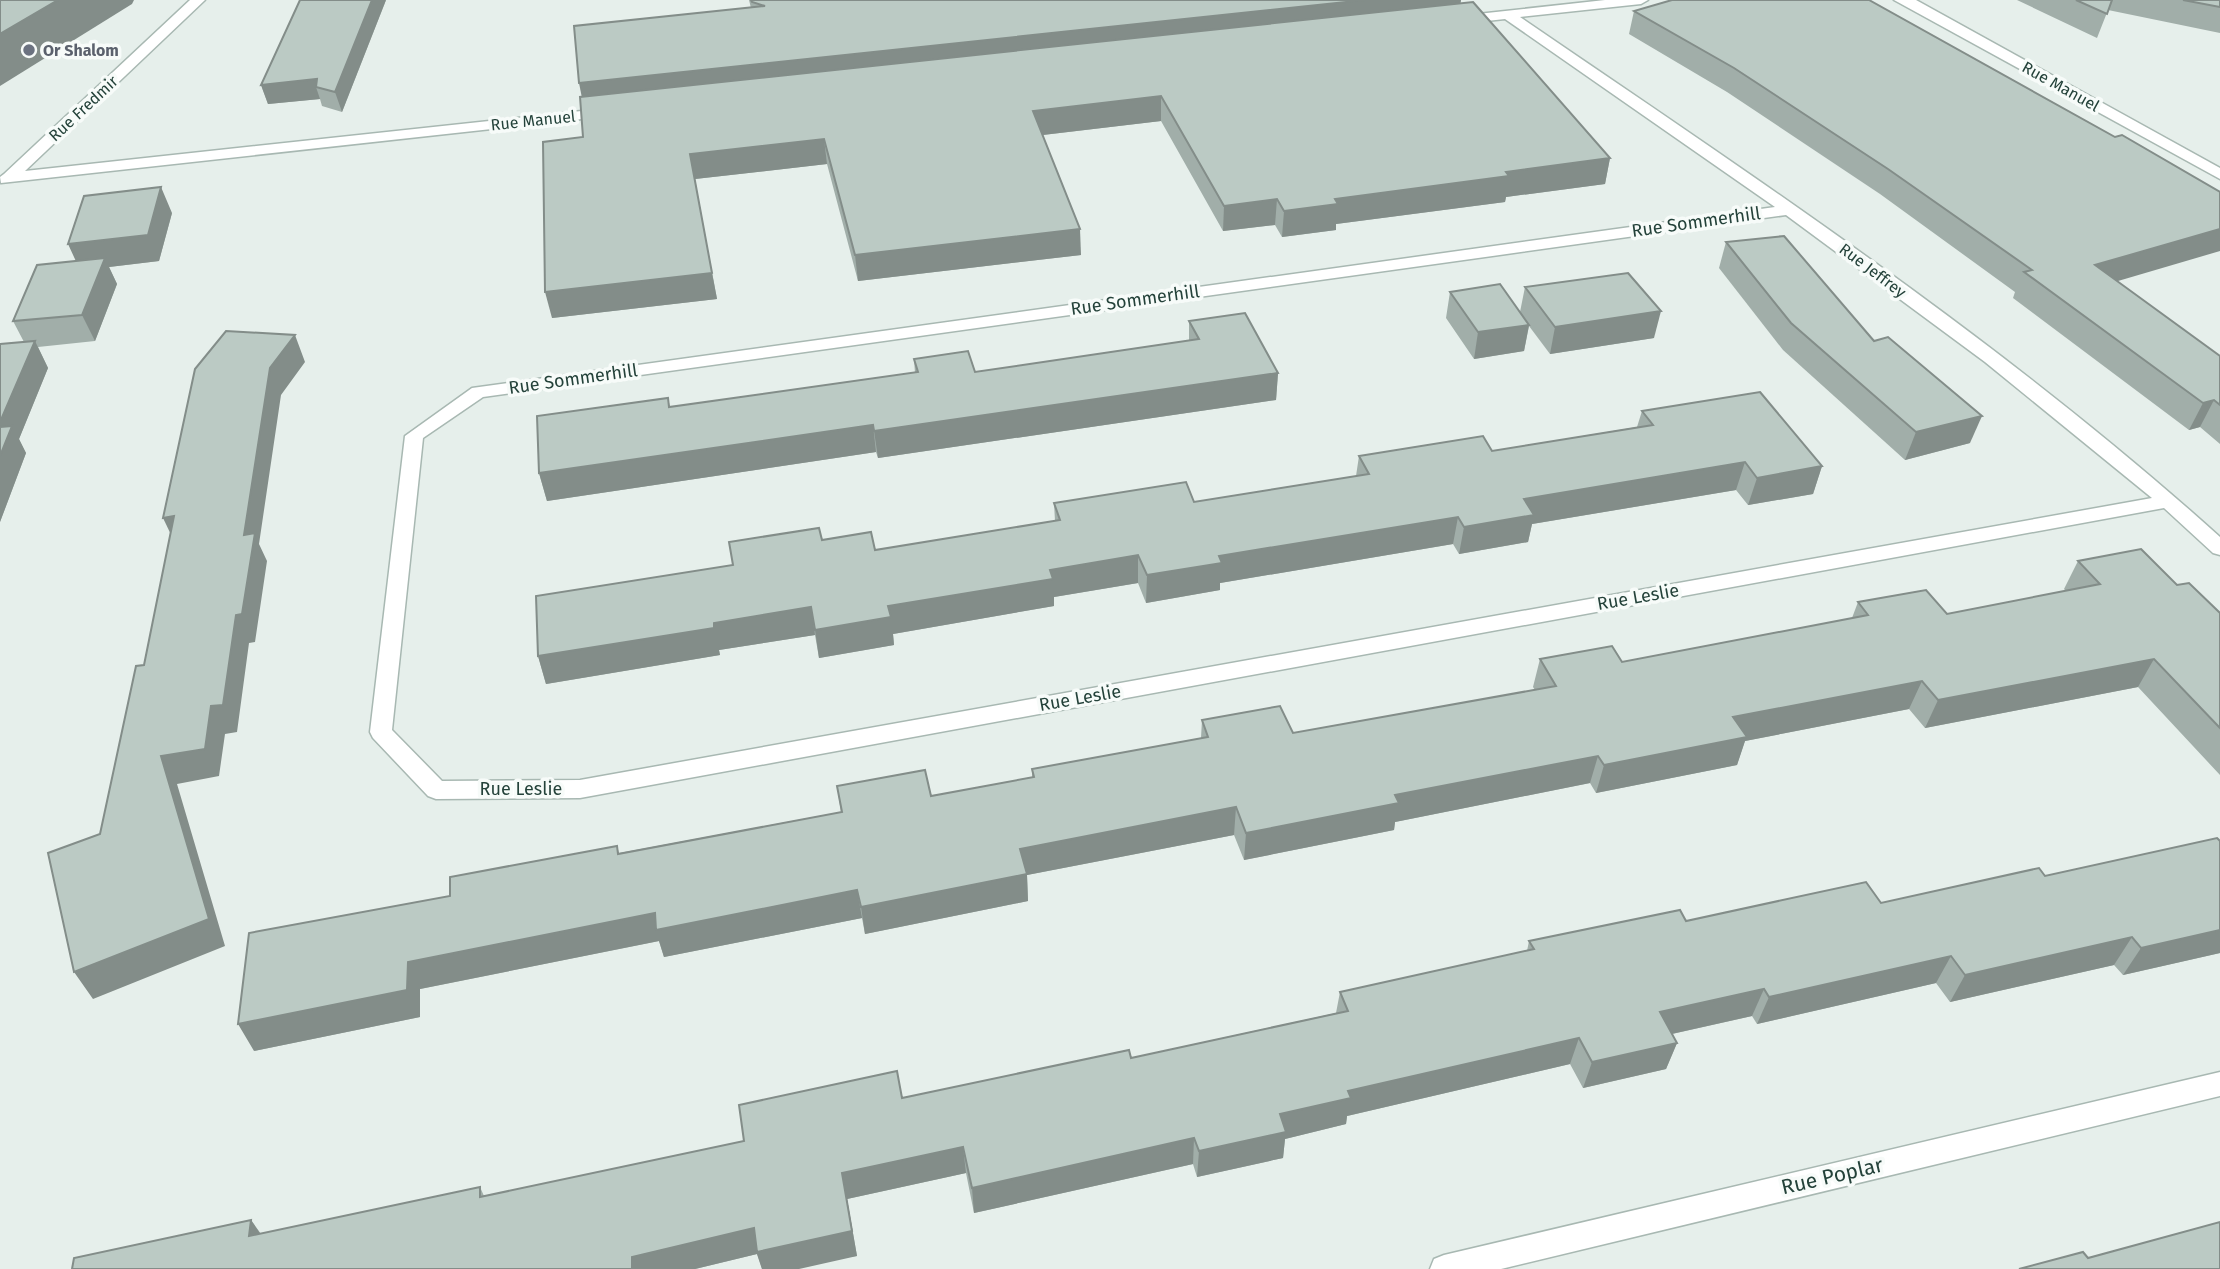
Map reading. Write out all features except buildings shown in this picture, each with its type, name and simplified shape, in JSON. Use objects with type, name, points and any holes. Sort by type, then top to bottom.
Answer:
[{"type":"street","name":"Rue Fredmir","points":[[4,182],[198,0]]},
{"type":"street","points":[[1438,22],[1642,0]]},
{"type":"street","name":"Rue Manuel","points":[[1901,0],[1911,3],[2220,174]]},
{"type":"street","name":"Rue Jeffrey","points":[[1508,15],[1792,209],[1995,360],[2170,501],[2220,548]]},
{"type":"street","name":"Rue Manuel","points":[[4,182],[620,111]]},
{"type":"street","name":"Rue Sommerhill","points":[[478,392],[1792,209]]},
{"type":"street","name":"Rue Leslie","points":[[478,392],[414,436],[381,732],[436,790],[580,789],[2170,501]]},
{"type":"street","name":"Rue Poplar","points":[[1444,1269],[2220,1084]]},
{"type":"place","name":"Or Shalom","points":[[29,50]]}]
